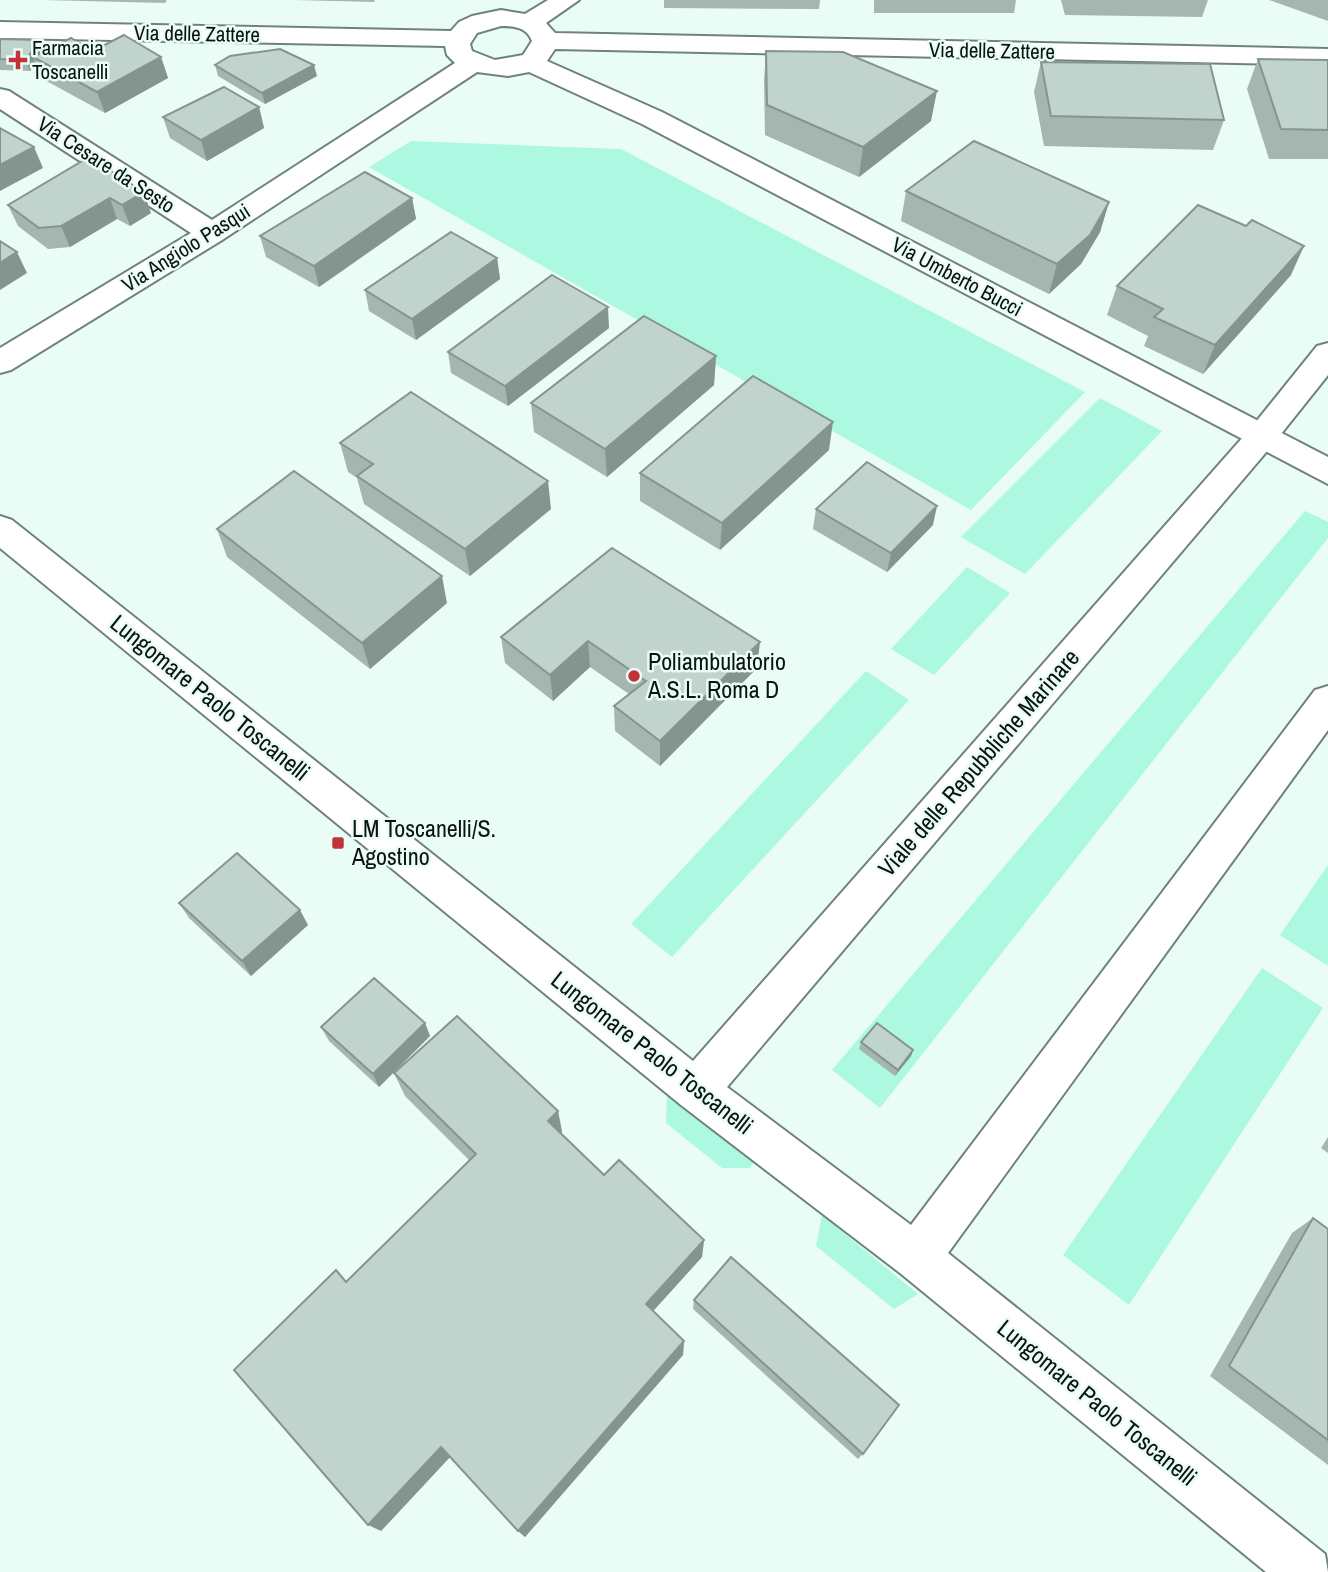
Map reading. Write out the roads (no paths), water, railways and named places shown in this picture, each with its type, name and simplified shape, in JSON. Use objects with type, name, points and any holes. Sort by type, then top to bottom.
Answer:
[{"type":"street","points":[[473,0],[491,19]]},
{"type":"street","points":[[534,42],[510,18],[491,19],[466,28],[458,39],[460,55],[473,63],[501,68],[534,42],[566,0]]},
{"type":"street","name":"Via delle Zattere","points":[[0,30],[458,39]]},
{"type":"street","name":"Via delle Zattere","points":[[534,42],[1328,57]]},
{"type":"street","name":"Via Umberto Bucci","points":[[534,42],[652,118],[1262,436]]},
{"type":"street","name":"Via Angiolo Pasqui","points":[[0,362],[212,233],[473,63]]},
{"type":"street","name":"Via Cesare da Sesto","points":[[0,97],[212,233]]},
{"type":"street","name":"Viale delle Repubbliche Marinare","points":[[696,1090],[1262,436],[1328,354]]},
{"type":"street","points":[[1262,436],[1328,472]]},
{"type":"street","name":"Lungomare Paolo Toscanelli","points":[[0,529],[696,1090],[916,1257],[1307,1572]]},
{"type":"street","points":[[916,1257],[1328,701]]},
{"type":"place","name":"Farmacia Toscanelli","points":[[18,60]]},
{"type":"place","name":"Poliambulatorio A.S.L. Roma D","points":[[634,676]]},
{"type":"place","name":"LM Toscanelli/S. Agostino","points":[[338,843]]}]
